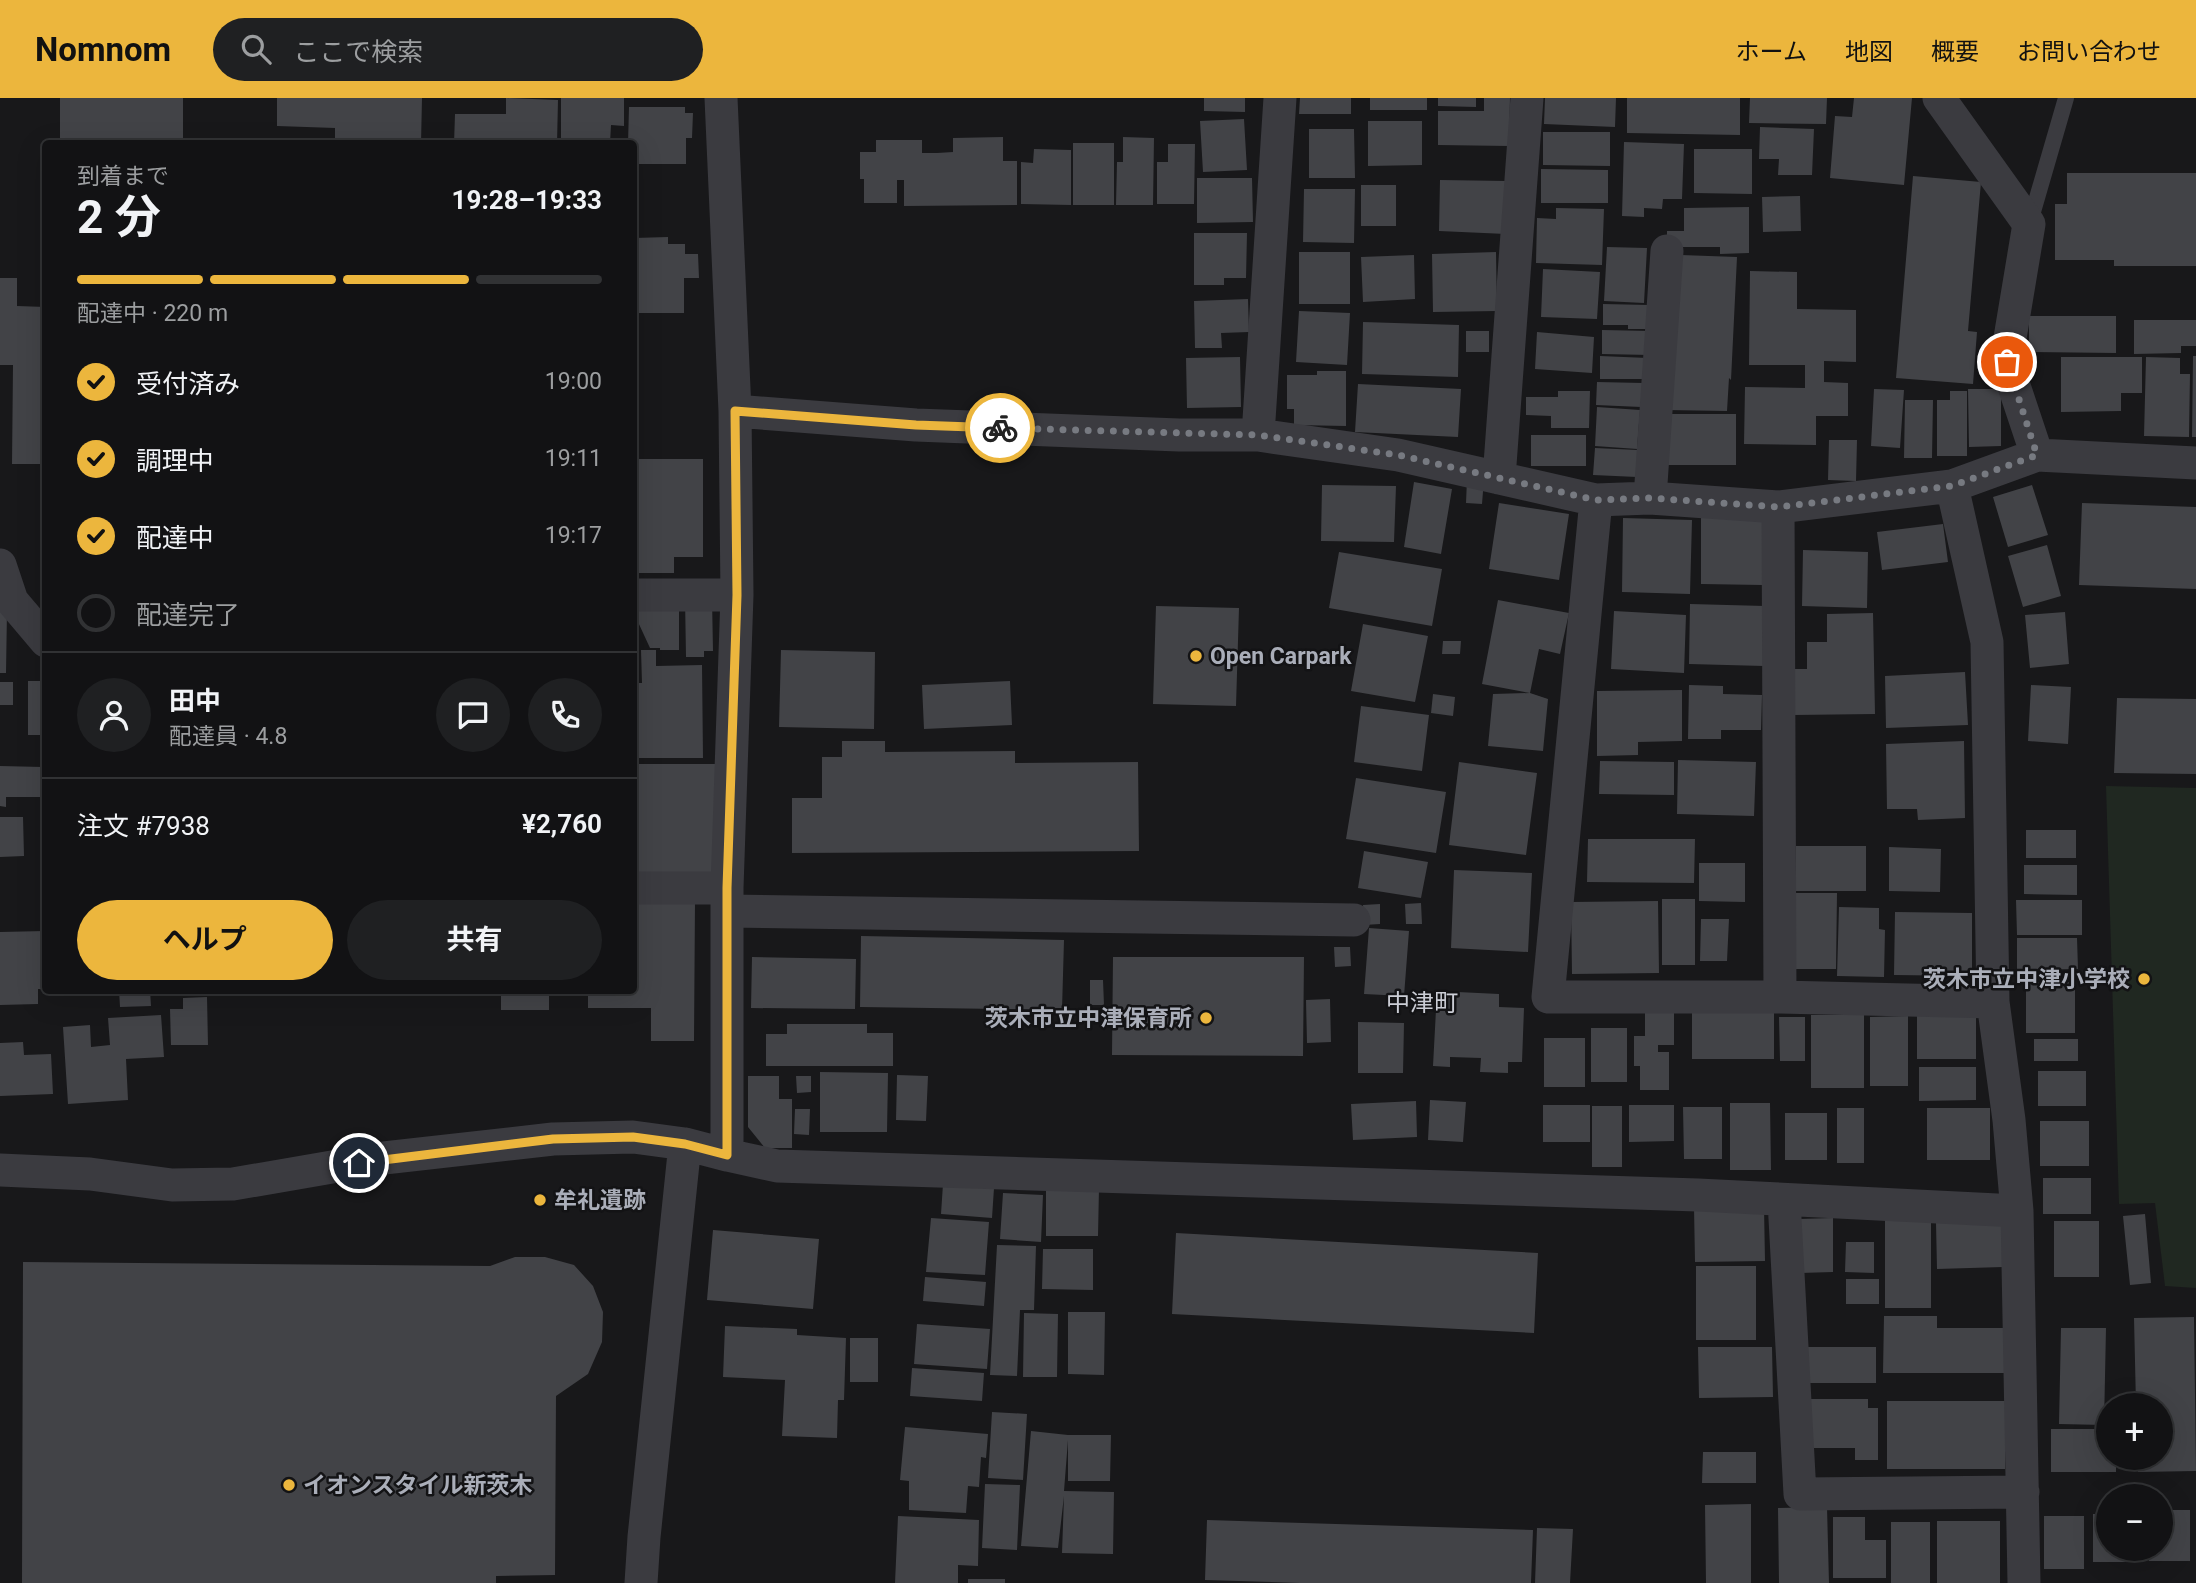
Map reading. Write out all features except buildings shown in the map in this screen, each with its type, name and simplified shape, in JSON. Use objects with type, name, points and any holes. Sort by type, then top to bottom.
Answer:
[{"type":"street","points":[[721,98],[735,411],[737,595],[727,899],[727,1155]]},
{"type":"street","points":[[1258,435],[1280,98]]},
{"type":"street","points":[[1499,478],[1527,98]]},
{"type":"street","points":[[1939,98],[2029,225],[2007,362],[2037,455]]},
{"type":"street","points":[[1650,498],[1667,251]]},
{"type":"street","points":[[735,411],[916,425],[1258,435],[1398,455],[1596,500],[1650,498],[1778,507],[1952,486],[2037,455],[2196,463]]},
{"type":"street","points":[[1952,486],[1987,642],[1993,1002],[2009,1120],[2017,1212],[2025,1583]]},
{"type":"street","points":[[1596,500],[1548,997],[1780,997],[1993,1002]]},
{"type":"street","points":[[1778,507],[1780,997]]},
{"type":"street","points":[[0,565],[12,601],[42,636]]},
{"type":"street","points":[[637,595],[737,595]]},
{"type":"street","points":[[637,888],[727,899],[1354,920]]},
{"type":"street","points":[[0,1170],[90,1174],[172,1185],[233,1184],[384,1158],[553,1139],[633,1137],[685,1144],[777,1166],[1784,1200],[2017,1212]]},
{"type":"street","points":[[641,1583],[685,1144]]},
{"type":"street","points":[[1784,1200],[1800,1494],[2023,1492]]},
{"type":"lane","points":[[2029,225],[2066,98]]},
{"type":"shaded area","points":[[2106,786],[2196,788],[2196,1288],[2165,1286],[2155,1203],[2119,1204]]},
{"type":"way so far","points":[[1000,428],[1179,435],[1258,435],[1398,455],[1596,500],[1650,498],[1778,507],[1952,486],[2037,455],[2007,362]]},
{"type":"place","name":"Open Carpark","points":[[1196,656]]},
{"type":"place","name":"茨木市立中津小学校","points":[[2144,979]]},
{"type":"place","name":"茨木市立中津保育所","points":[[1206,1018]]},
{"type":"place","name":"牟礼遺跡","points":[[540,1200]]},
{"type":"place","name":"イオンスタイル新茨木","points":[[289,1485]]},
{"type":"district","name":"中津町","points":[[1422,1003]]},
{"type":"route","points":[[359,1163],[553,1139],[633,1137],[685,1144],[727,1155],[727,888],[737,595],[735,411],[916,425],[1000,428]]}]
